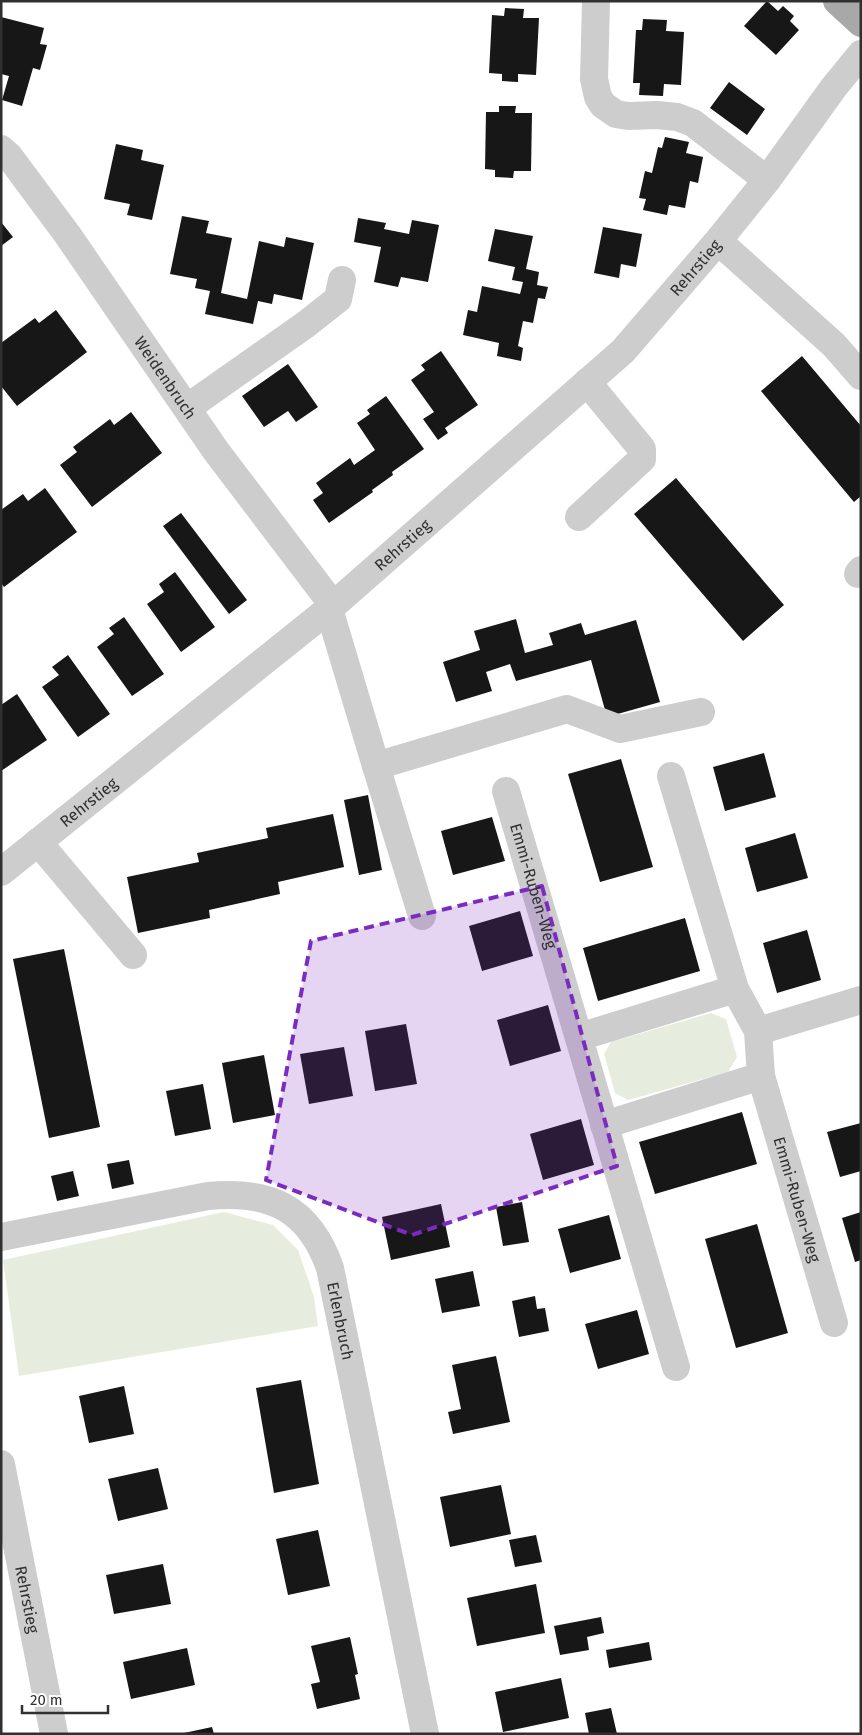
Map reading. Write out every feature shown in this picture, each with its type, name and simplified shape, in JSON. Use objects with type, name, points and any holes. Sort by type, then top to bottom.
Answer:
[{"type":"main road","points":[[837,1],[861,23]]},
{"type":"street","points":[[596,1],[594,79],[598,97],[603,105],[616,114],[677,117],[693,123],[767,180]]},
{"type":"street","name":"Rehrstieg","points":[[1,872],[331,607],[623,351],[718,241],[767,180],[834,87],[861,54]]},
{"type":"street","name":"Weidenbruch","points":[[1,149],[9,156],[67,234],[216,451],[331,607]]},
{"type":"street","points":[[718,241],[834,345],[861,376]]},
{"type":"street","points":[[187,408],[305,325],[338,299],[342,280]]},
{"type":"street","points":[[579,517],[642,459],[642,449],[587,382]]},
{"type":"street","points":[[331,607],[376,766],[422,916]]},
{"type":"street","points":[[376,766],[567,709],[620,729],[701,712]]},
{"type":"street","name":"Emmi-Ruben-Weg","points":[[671,776],[735,989],[758,1031],[761,1076],[834,1323]]},
{"type":"street","name":"Emmi-Ruben-Weg","points":[[506,791],[676,1367]]},
{"type":"street","points":[[38,842],[133,955]]},
{"type":"street","points":[[579,1037],[735,989]]},
{"type":"street","points":[[758,1031],[861,1000]]},
{"type":"street","points":[[604,1125],[761,1076]]},
{"type":"street","name":"Erlenbruch","points":[[1,1237],[208,1196],[231,1194],[260,1198],[289,1210],[301,1218],[323,1249],[330,1268],[425,1734]]},
{"type":"street","name":"Rehrstieg","points":[[1,1464],[54,1734]]},
{"type":"highlighted area","points":[[542,886],[617,1166],[412,1235],[266,1180],[311,941]]},
{"type":"green space","points":[[711,1013],[726,1019],[737,1057],[728,1072],[628,1100],[615,1093],[604,1054],[611,1042]]},
{"type":"green space","points":[[224,1212],[273,1225],[298,1250],[314,1297],[318,1326],[19,1376],[3,1260]]},
{"type":"building","points":[[767,1],[778,11],[783,6],[794,16],[790,21],[799,30],[776,55],[744,26]]},
{"type":"building","points":[[505,8],[524,9],[523,18],[539,18],[536,75],[518,74],[518,82],[502,81],[502,74],[489,73],[492,15],[504,16]]},
{"type":"building","points":[[1,17],[44,28],[40,44],[47,45],[40,70],[33,68],[22,106],[2,100],[9,76],[1,74]]},
{"type":"building","points":[[643,19],[667,20],[666,31],[684,32],[681,85],[664,84],[663,96],[639,95],[640,83],[633,83],[636,30],[642,30]]},
{"type":"building","points":[[729,82],[765,109],[747,135],[710,108]]},
{"type":"building","points":[[499,106],[516,106],[515,113],[532,113],[531,171],[514,171],[513,178],[495,177],[495,170],[485,169],[486,112],[499,112]]},
{"type":"building","points":[[665,137],[689,142],[686,153],[703,157],[698,183],[690,181],[685,208],[669,205],[667,215],[643,210],[646,199],[639,198],[645,171],[652,173],[658,147],[662,148]]},
{"type":"building","points":[[116,144],[143,150],[141,160],[164,165],[152,220],[127,215],[130,204],[104,199]]},
{"type":"building","points":[[182,216],[209,221],[206,233],[232,238],[221,293],[247,299],[259,241],[284,247],[286,237],[314,243],[302,300],[274,294],[272,304],[258,301],[253,324],[205,314],[210,291],[195,288],[197,279],[170,274]]},
{"type":"building","points":[[358,218],[386,223],[384,229],[409,234],[412,220],[439,225],[428,282],[401,277],[398,287],[374,282],[381,247],[354,242]]},
{"type":"building","points":[[1,222],[13,237],[1,246]]},
{"type":"building","points":[[603,227],[642,234],[636,267],[621,264],[619,278],[594,273]]},
{"type":"building","points":[[495,229],[533,236],[526,269],[539,272],[537,285],[548,287],[545,299],[538,298],[533,323],[523,321],[518,346],[523,348],[521,361],[497,356],[499,343],[463,335],[468,310],[477,312],[482,286],[520,294],[523,282],[512,280],[515,267],[488,261]]},
{"type":"building","points":[[56,310],[87,352],[17,406],[1,386],[1,343],[35,318],[39,323]]},
{"type":"building","points":[[441,351],[478,405],[445,428],[448,433],[438,440],[423,419],[434,412],[411,380],[425,370],[421,365]]},
{"type":"building","points":[[802,356],[861,426],[861,496],[854,502],[761,391]]},
{"type":"building","points":[[288,364],[318,407],[296,422],[288,411],[264,427],[242,396]]},
{"type":"building","points":[[386,396],[424,449],[392,472],[393,475],[372,490],[373,492],[329,523],[313,500],[323,493],[316,483],[350,458],[354,465],[375,450],[357,423],[370,414],[367,410]]},
{"type":"building","points":[[131,412],[162,453],[92,507],[60,465],[77,452],[73,447],[110,419],[114,425]]},
{"type":"building","points":[[676,478],[784,605],[743,641],[634,514]]},
{"type":"building","points":[[45,488],[77,532],[4,587],[1,583],[1,510],[23,494],[28,501]]},
{"type":"building","points":[[181,513],[247,600],[229,614],[163,526]]},
{"type":"building","points":[[175,572],[215,627],[181,652],[147,604],[164,592],[159,584]]},
{"type":"building","points":[[124,617],[164,674],[132,696],[97,647],[114,634],[109,628]]},
{"type":"building","points":[[516,619],[525,653],[553,645],[549,633],[581,623],[585,635],[636,620],[660,702],[607,717],[591,660],[516,681],[510,664],[486,672],[492,691],[456,702],[443,662],[480,650],[474,631]]},
{"type":"building","points":[[68,655],[110,714],[78,737],[42,687],[59,675],[52,667]]},
{"type":"building","points":[[17,694],[47,740],[1,771],[1,705]]},
{"type":"building","points":[[764,753],[776,797],[725,811],[713,767]]},
{"type":"building","points":[[621,759],[653,867],[600,882],[568,774]]},
{"type":"building","points":[[368,795],[382,870],[359,875],[344,800]]},
{"type":"building","points":[[333,814],[344,867],[278,882],[280,894],[209,910],[210,918],[138,933],[127,877],[199,862],[197,853],[268,838],[266,828]]},
{"type":"building","points":[[492,817],[505,861],[453,875],[441,831]]},
{"type":"building","points":[[795,833],[808,878],[757,892],[745,848]]},
{"type":"building","points":[[520,911],[533,956],[482,971],[469,926]]},
{"type":"building","points":[[685,918],[700,971],[598,1001],[583,948]]},
{"type":"building","points":[[807,930],[821,980],[777,993],[763,943]]},
{"type":"building","points":[[64,949],[100,1127],[49,1138],[13,959]]},
{"type":"building","points":[[548,1005],[561,1051],[510,1066],[497,1020]]},
{"type":"building","points":[[406,1024],[417,1084],[375,1091],[365,1031]]},
{"type":"building","points":[[344,1047],[353,1096],[309,1104],[300,1054]]},
{"type":"building","points":[[264,1055],[275,1115],[233,1123],[222,1063]]},
{"type":"building","points":[[203,1084],[211,1129],[175,1136],[166,1091]]},
{"type":"building","points":[[742,1112],[757,1164],[655,1194],[639,1142]]},
{"type":"building","points":[[581,1119],[594,1165],[543,1180],[530,1134]]},
{"type":"building","points":[[861,1123],[861,1171],[840,1177],[827,1132]]},
{"type":"building","points":[[129,1160],[134,1184],[112,1189],[107,1164]]},
{"type":"building","points":[[73,1171],[79,1196],[57,1201],[51,1176]]},
{"type":"building","points":[[522,1202],[529,1242],[503,1246],[496,1207]]},
{"type":"building","points":[[441,1204],[450,1247],[391,1260],[382,1217]]},
{"type":"building","points":[[861,1212],[861,1260],[855,1262],[842,1218]]},
{"type":"building","points":[[609,1215],[621,1259],[570,1273],[558,1229]]},
{"type":"building","points":[[757,1224],[788,1333],[736,1348],[705,1239]]},
{"type":"building","points":[[473,1271],[480,1306],[442,1313],[435,1279]]},
{"type":"building","points":[[535,1296],[537,1309],[545,1308],[549,1331],[519,1337],[512,1301]]},
{"type":"building","points":[[637,1310],[649,1354],[598,1369],[585,1324]]},
{"type":"building","points":[[496,1356],[510,1422],[453,1434],[448,1412],[461,1409],[452,1365]]},
{"type":"building","points":[[301,1380],[319,1484],[274,1493],[256,1388]]},
{"type":"building","points":[[124,1386],[134,1434],[89,1443],[79,1396]]},
{"type":"building","points":[[158,1468],[168,1509],[118,1521],[108,1479]]},
{"type":"building","points":[[501,1485],[511,1534],[450,1547],[440,1497]]},
{"type":"building","points":[[318,1530],[330,1586],[288,1595],[276,1539]]},
{"type":"building","points":[[536,1535],[542,1562],[515,1567],[509,1540]]},
{"type":"building","points":[[163,1564],[171,1604],[114,1614],[106,1575]]},
{"type":"building","points":[[536,1584],[545,1633],[477,1646],[467,1598]]},
{"type":"building","points":[[601,1617],[604,1633],[587,1637],[589,1650],[560,1655],[554,1626]]},
{"type":"building","points":[[350,1637],[358,1674],[355,1675],[360,1699],[317,1709],[311,1684],[320,1682],[311,1646]]},
{"type":"building","points":[[649,1642],[652,1660],[609,1668],[606,1650]]},
{"type":"building","points":[[187,1648],[195,1685],[131,1699],[123,1662]]},
{"type":"building","points":[[561,1678],[569,1718],[503,1732],[495,1692]]},
{"type":"building","points":[[611,1708],[617,1734],[589,1734],[585,1713]]},
{"type":"building","points":[[212,1727],[214,1734],[184,1734],[184,1733]]}]
